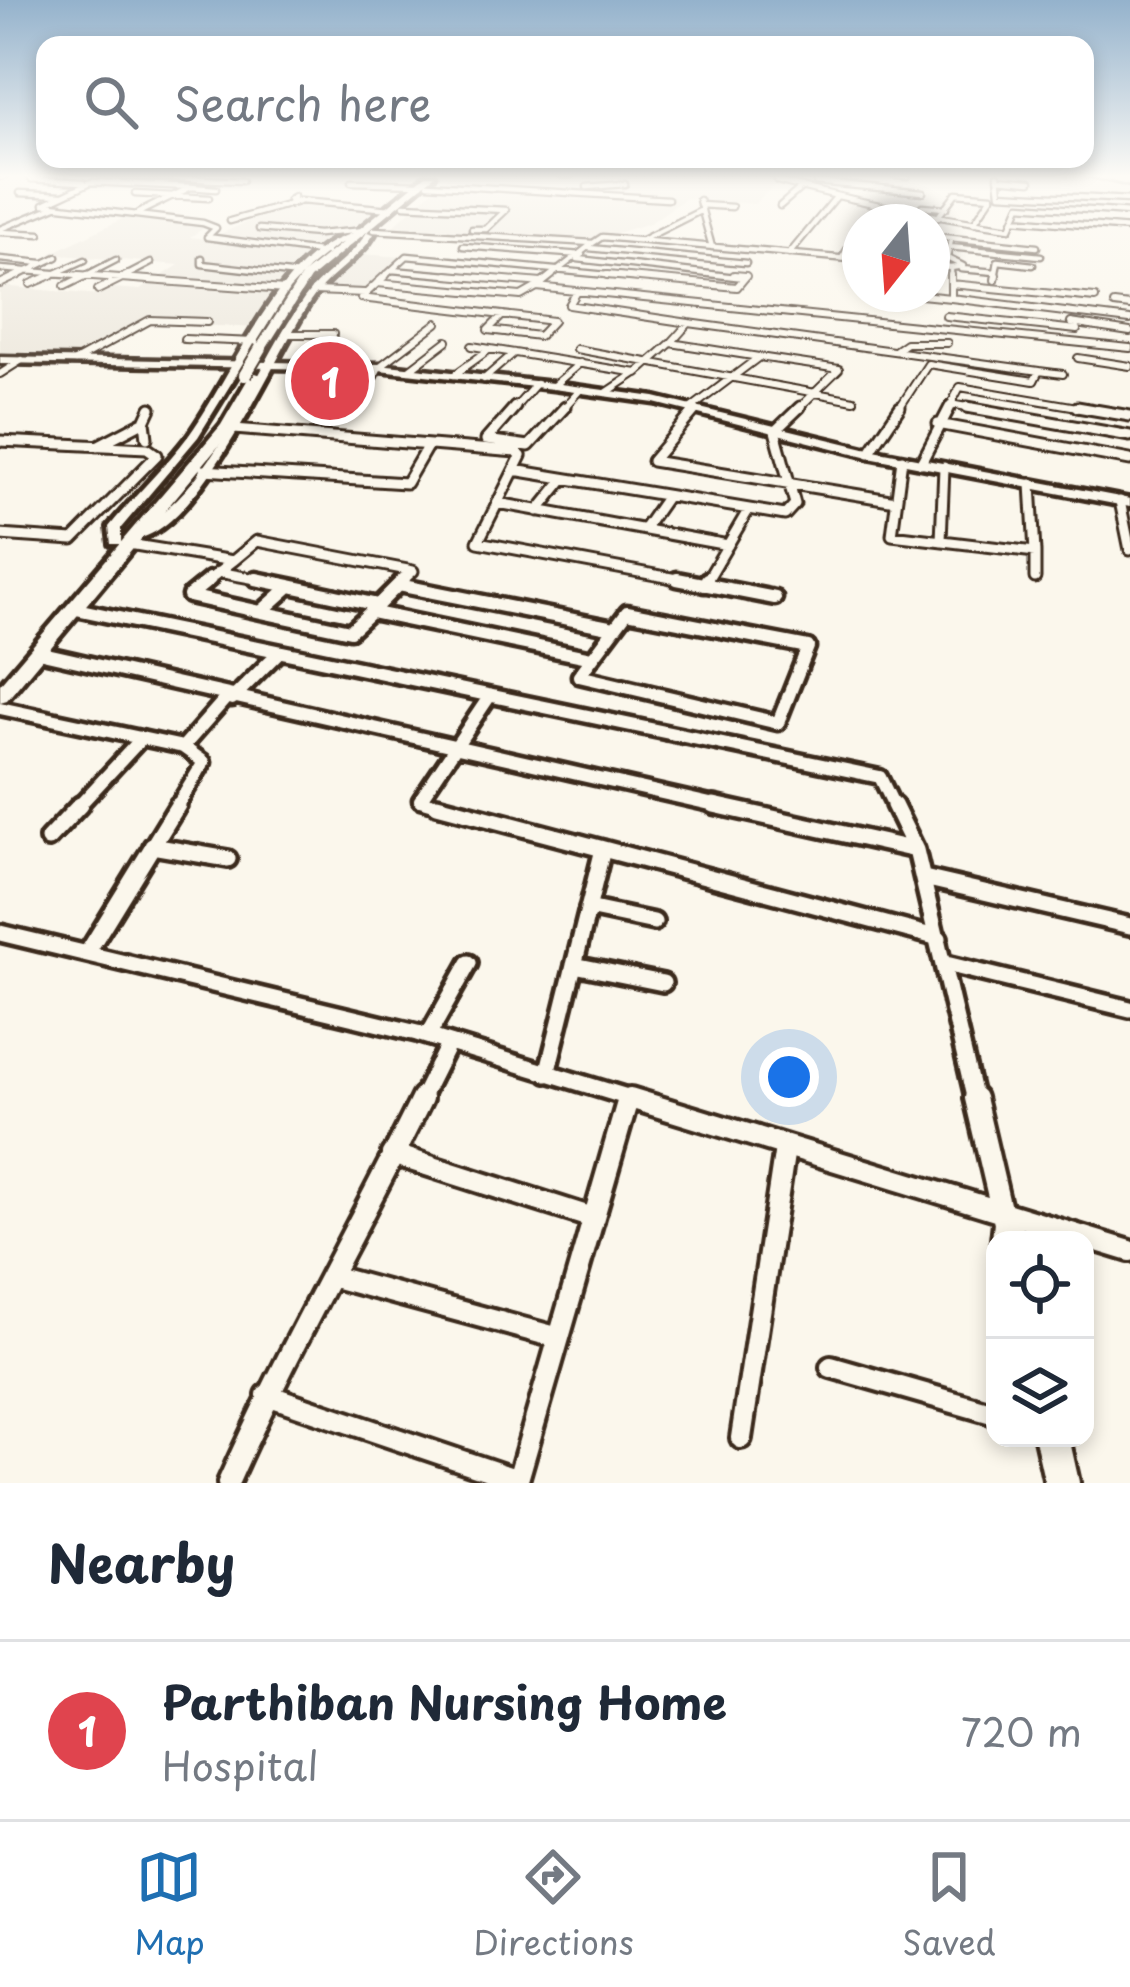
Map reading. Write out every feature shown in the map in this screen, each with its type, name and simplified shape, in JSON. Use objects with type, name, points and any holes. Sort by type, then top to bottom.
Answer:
[{"type":"highway","points":[[0,673],[226,428],[301,285]]},
{"type":"highway","points":[[0,696],[76,609],[127,540]]},
{"type":"main road","points":[[0,359],[380,367],[553,386],[693,410],[869,453],[1125,502]]},
{"type":"street","points":[[261,244],[326,253]]},
{"type":"street","points":[[232,561],[127,540],[116,526],[193,436],[255,343],[326,253],[343,244]]},
{"type":"street","points":[[196,464],[233,429],[286,334],[301,285],[352,244]]},
{"type":"street","points":[[495,249],[499,244]]},
{"type":"street","points":[[572,244],[746,262]]},
{"type":"street","points":[[684,244],[842,258]]},
{"type":"street","points":[[789,254],[798,244]]},
{"type":"street","points":[[464,246],[746,276],[738,291],[568,269],[407,256],[361,298],[520,317],[553,321],[539,336],[488,330],[503,315]]},
{"type":"street","points":[[377,283],[520,296],[551,273],[568,269],[591,246]]},
{"type":"street","points":[[950,247],[1041,256]]},
{"type":"street","points":[[26,250],[43,263]]},
{"type":"street","points":[[0,284],[57,257]]},
{"type":"street","points":[[202,258],[202,264],[367,293]]},
{"type":"street","points":[[0,259],[43,263]]},
{"type":"street","points":[[950,259],[962,262],[951,284],[951,298],[1130,320]]},
{"type":"street","points":[[31,284],[85,260]]},
{"type":"street","points":[[65,286],[116,260]]},
{"type":"street","points":[[950,268],[996,276],[998,261],[1033,265]]},
{"type":"street","points":[[98,290],[151,263]]},
{"type":"street","points":[[0,269],[119,280],[301,285]]},
{"type":"street","points":[[392,270],[706,307],[728,303],[1070,341],[1070,348],[1130,352]]},
{"type":"street","points":[[558,290],[572,279]]},
{"type":"street","points":[[595,294],[608,283]]},
{"type":"street","points":[[704,284],[697,290],[706,307]]},
{"type":"street","points":[[951,284],[1095,298]]},
{"type":"street","points":[[643,300],[656,287]]},
{"type":"street","points":[[577,292],[569,305],[895,351],[1034,381],[1039,371],[1064,374]]},
{"type":"street","points":[[614,312],[628,298]]},
{"type":"street","points":[[1114,304],[1130,306]]},
{"type":"street","points":[[606,393],[671,344],[706,307]]},
{"type":"street","points":[[997,314],[1076,330]]},
{"type":"street","points":[[946,316],[1130,332]]},
{"type":"street","points":[[75,361],[150,320],[207,322]]},
{"type":"street","points":[[1025,336],[1029,321]]},
{"type":"street","points":[[286,334],[333,334],[325,366],[305,396],[367,390],[380,367],[437,323]]},
{"type":"street","points":[[184,339],[255,343]]},
{"type":"street","points":[[410,370],[447,341]]},
{"type":"street","points":[[895,351],[906,343],[947,343]]},
{"type":"street","points":[[514,470],[784,515],[795,504],[793,484],[775,431],[838,369],[671,344]]},
{"type":"street","points":[[472,346],[637,373]]},
{"type":"street","points":[[454,375],[490,349]]},
{"type":"street","points":[[576,349],[854,400]]},
{"type":"street","points":[[484,379],[514,353]]},
{"type":"street","points":[[759,357],[693,410],[652,461],[896,501]]},
{"type":"street","points":[[1078,358],[1130,366]]},
{"type":"street","points":[[0,374],[22,360]]},
{"type":"street","points":[[869,453],[929,360]]},
{"type":"street","points":[[553,386],[580,364]]},
{"type":"street","points":[[536,384],[487,440],[529,446],[580,390]]},
{"type":"street","points":[[921,463],[960,387],[1130,416]]},
{"type":"street","points":[[950,404],[1130,436]]},
{"type":"street","points":[[147,438],[145,421],[151,408]]},
{"type":"street","points":[[96,447],[145,421]]},
{"type":"street","points":[[938,424],[1130,460]]},
{"type":"street","points":[[233,429],[516,452],[521,456],[478,542],[775,598]]},
{"type":"street","points":[[0,441],[147,448],[157,455],[73,541],[0,535]]},
{"type":"street","points":[[196,464],[406,483],[428,445]]},
{"type":"street","points":[[902,459],[892,535],[1035,552]]},
{"type":"street","points":[[941,541],[944,467]]},
{"type":"street","points":[[538,511],[564,478]]},
{"type":"street","points":[[793,484],[821,491]]},
{"type":"street","points":[[1031,484],[1035,578]]},
{"type":"street","points":[[644,530],[667,496]]},
{"type":"street","points":[[1125,502],[1130,550]]},
{"type":"street","points":[[498,503],[728,544]]},
{"type":"street","points":[[704,585],[749,509]]},
{"type":"street","points":[[257,541],[413,571],[350,632],[189,596],[232,561],[257,541]]},
{"type":"street","points":[[218,572],[592,658]]},
{"type":"street","points":[[398,585],[614,628]]},
{"type":"street","points":[[260,612],[290,586]]},
{"type":"street","points":[[76,609],[880,777],[916,850],[924,878],[1003,1225]]},
{"type":"street","points":[[627,612],[808,647],[778,724],[579,676],[614,628],[627,612]]},
{"type":"street","points":[[38,652],[916,850]]},
{"type":"street","points":[[183,747],[278,653]]},
{"type":"street","points":[[489,697],[420,800],[939,938]]},
{"type":"street","points":[[0,708],[183,747],[204,762],[87,952]]},
{"type":"street","points":[[48,839],[142,738]]},
{"type":"street","points":[[152,846],[229,859]]},
{"type":"street","points":[[547,1074],[603,849]]},
{"type":"street","points":[[924,878],[1130,926]]},
{"type":"street","points":[[588,908],[654,922]]},
{"type":"street","points":[[0,933],[428,1036],[785,1148],[1003,1225],[1130,1251]]},
{"type":"street","points":[[428,1036],[469,963]]},
{"type":"street","points":[[946,964],[1130,1009]]},
{"type":"street","points":[[574,965],[663,983]]},
{"type":"street","points":[[228,1483],[267,1395],[334,1277],[449,1043]]},
{"type":"street","points":[[267,1395],[518,1481],[628,1099]]},
{"type":"street","points":[[741,1438],[785,1148]]},
{"type":"street","points":[[392,1154],[593,1218]]},
{"type":"street","points":[[334,1277],[559,1338]]},
{"type":"street","points":[[831,1367],[986,1411]]},
{"type":"street","points":[[1048,1447],[1054,1483]]},
{"type":"street","points":[[1061,1447],[1069,1483]]},
{"type":"shaded area","points":[[70,244],[249,244],[321,253],[281,292],[259,328],[156,323],[86,359],[0,356],[0,286],[99,295],[113,288],[140,290],[179,265],[50,254]]},
{"type":"shaded area","points":[[276,244],[335,244],[325,251]]},
{"type":"shaded area","points":[[358,254],[405,257],[365,292],[321,291]]},
{"type":"place","name":"Parthiban Nursing Home","points":[[330,381]]}]
